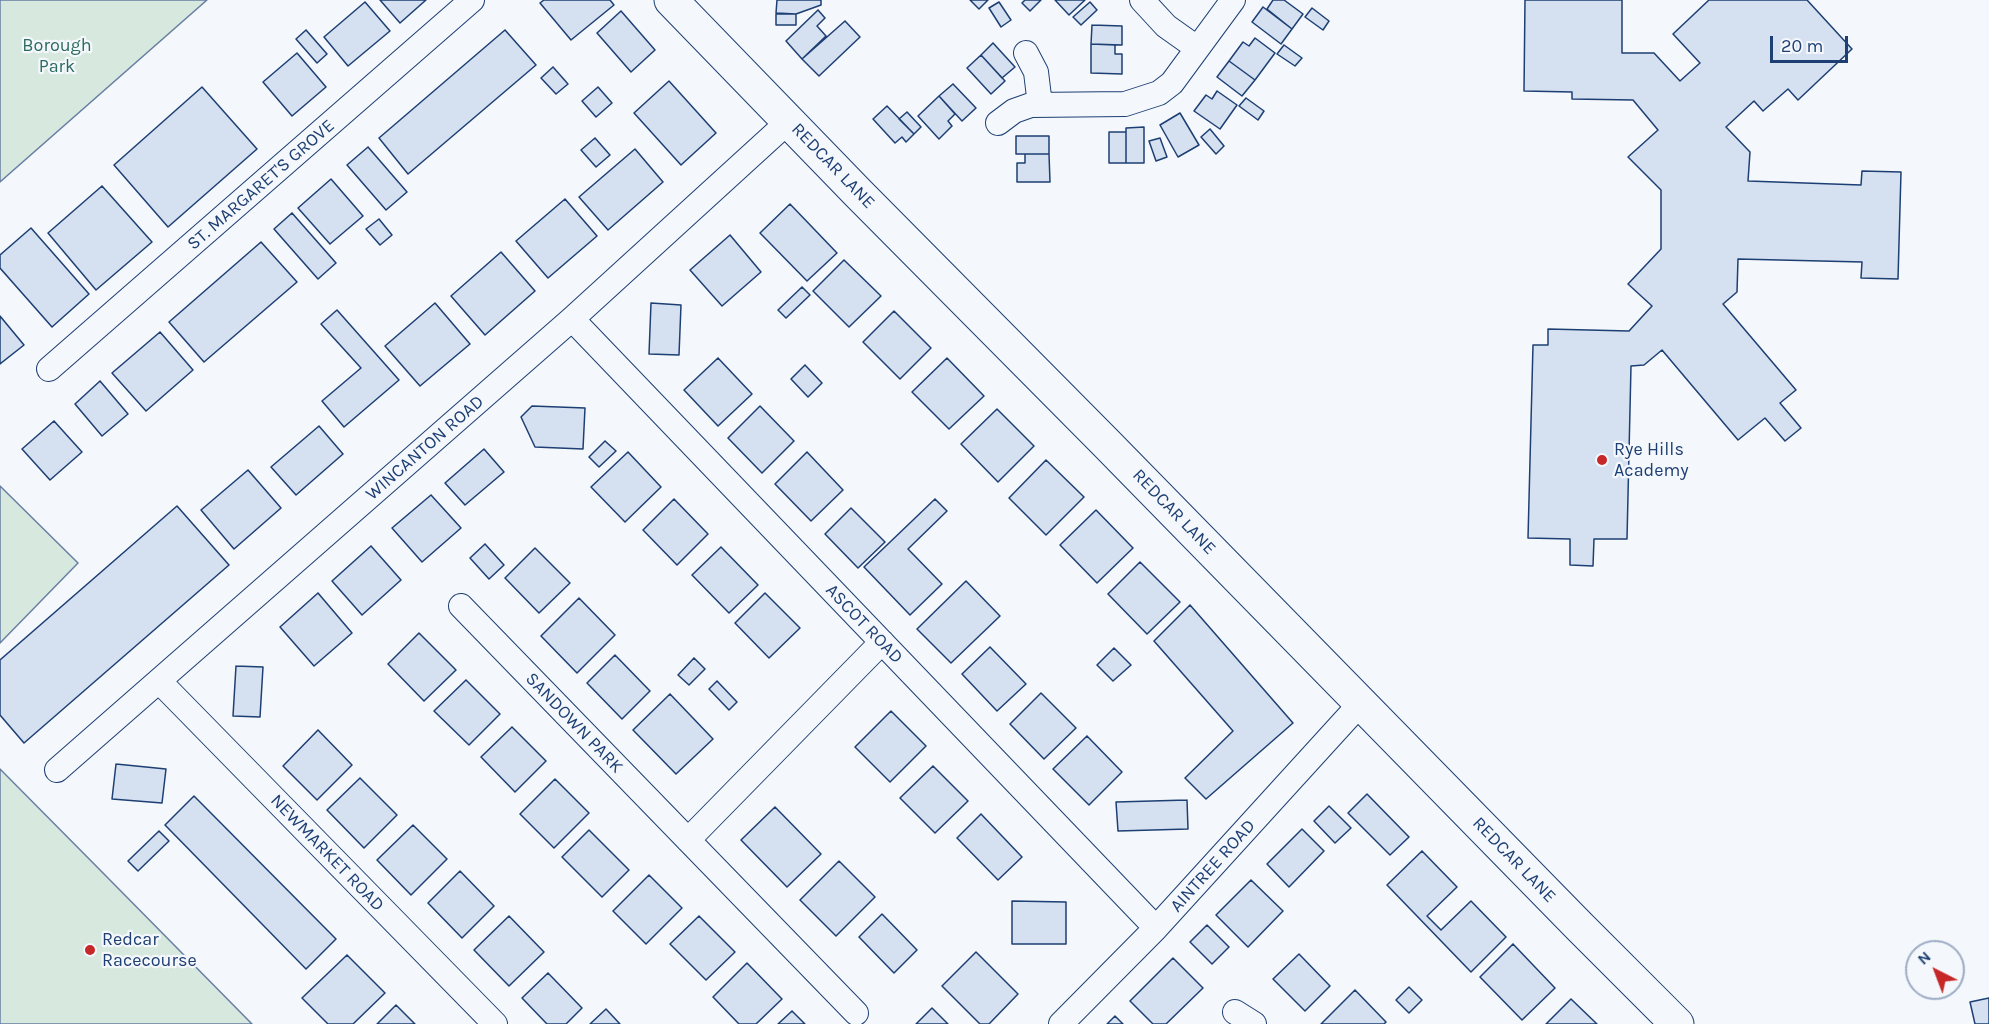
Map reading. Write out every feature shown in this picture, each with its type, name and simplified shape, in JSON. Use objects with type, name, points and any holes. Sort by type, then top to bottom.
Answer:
[{"type":"main road","name":"REDCAR LANE","points":[[671,0],[1360,704],[1677,1024]]},
{"type":"street","name":"ST. MARGARET'S GROVE","points":[[49,369],[472,0]]},
{"type":"street","points":[[1142,0],[1166,26],[1197,48]]},
{"type":"street","points":[[998,123],[1014,111],[1031,105],[1125,104],[1159,93],[1172,83],[1233,0]]},
{"type":"street","points":[[1026,53],[1036,72],[1040,105]]},
{"type":"street","name":"WINCANTON ROAD","points":[[57,770],[572,319],[789,121]]},
{"type":"street","name":"ASCOT ROAD","points":[[572,319],[1156,928]]},
{"type":"street","name":"SANDOWN PARK","points":[[461,606],[856,1013]]},
{"type":"street","points":[[687,840],[882,642]]},
{"type":"street","name":"NEWMARKET ROAD","points":[[159,681],[495,1024]]},
{"type":"street","name":"AINTREE ROAD","points":[[1061,1024],[1156,928],[1360,704]]},
{"type":"green space","name":"Borough Park","points":[[0,0],[207,0],[0,182]]},
{"type":"green space","points":[[0,486],[78,563],[0,643]]},
{"type":"green space","name":"Redcar Racecourse","points":[[0,769],[106,876],[252,1024],[0,1024]]},
{"type":"building","points":[[380,0],[426,0],[400,23]]},
{"type":"building","points":[[544,0],[610,0],[614,5],[571,40],[540,3]]},
{"type":"building","points":[[777,0],[821,0],[821,5],[796,14],[776,13]]},
{"type":"building","points":[[970,0],[988,0],[979,9]]},
{"type":"building","points":[[1025,0],[1041,0],[1030,11],[1022,3]]},
{"type":"building","points":[[1055,0],[1085,0],[1069,15]]},
{"type":"building","points":[[1273,0],[1284,0],[1303,14],[1292,29],[1267,9]]},
{"type":"building","points":[[1525,0],[1622,0],[1622,53],[1654,53],[1680,81],[1700,63],[1673,34],[1709,0],[1807,0],[1852,49],[1798,100],[1788,89],[1763,111],[1754,101],[1726,127],[1750,152],[1748,181],[1861,185],[1862,171],[1901,172],[1898,279],[1861,278],[1862,262],[1738,259],[1737,292],[1723,304],[1796,390],[1780,403],[1801,428],[1785,441],[1765,418],[1738,440],[1662,350],[1644,365],[1631,366],[1627,539],[1594,539],[1593,566],[1570,565],[1570,539],[1528,538],[1533,345],[1548,345],[1548,329],[1629,331],[1652,306],[1628,284],[1661,249],[1661,190],[1628,157],[1658,130],[1633,100],[1572,99],[1572,92],[1524,91]]},
{"type":"building","points":[[365,2],[390,31],[348,66],[324,37]]},
{"type":"building","points":[[999,2],[1011,20],[1001,27],[989,8]]},
{"type":"building","points":[[1090,2],[1097,10],[1081,25],[1073,17]]},
{"type":"building","points":[[1263,7],[1292,29],[1281,44],[1252,22]]},
{"type":"building","points":[[1312,8],[1329,21],[1323,30],[1305,17]]},
{"type":"building","points":[[818,10],[825,18],[817,26],[826,36],[802,59],[786,41]]},
{"type":"building","points":[[621,11],[655,50],[631,72],[597,33]]},
{"type":"building","points":[[776,14],[796,14],[796,25],[776,25]]},
{"type":"building","points":[[845,21],[860,37],[819,76],[802,59]]},
{"type":"building","points":[[1092,25],[1122,26],[1122,45],[1091,44]]},
{"type":"building","points":[[306,30],[327,54],[317,63],[296,39]]},
{"type":"building","points":[[505,30],[536,65],[408,174],[379,138]]},
{"type":"building","points":[[1255,38],[1275,53],[1255,80],[1229,61],[1243,42],[1249,46]]},
{"type":"building","points":[[993,43],[1015,67],[1002,78],[981,55]]},
{"type":"building","points":[[1091,44],[1115,45],[1115,54],[1122,54],[1122,74],[1091,73]]},
{"type":"building","points":[[1284,45],[1302,58],[1295,66],[1277,54]]},
{"type":"building","points":[[297,53],[326,87],[292,116],[263,82]]},
{"type":"building","points":[[981,55],[1005,81],[991,94],[967,68]]},
{"type":"building","points":[[1229,61],[1255,80],[1242,96],[1217,77]]},
{"type":"building","points":[[553,67],[568,84],[556,94],[541,78]]},
{"type":"building","points":[[669,81],[716,133],[681,165],[634,113]]},
{"type":"building","points":[[953,84],[976,108],[962,121],[939,96]]},
{"type":"building","points":[[202,87],[257,149],[168,227],[114,165]]},
{"type":"building","points":[[598,87],[612,103],[596,117],[582,101]]},
{"type":"building","points":[[1217,91],[1237,105],[1220,129],[1194,111],[1206,95],[1212,99]]},
{"type":"building","points":[[939,96],[955,114],[948,121],[952,126],[939,139],[918,116]]},
{"type":"building","points":[[1246,98],[1264,111],[1258,120],[1239,106]]},
{"type":"building","points":[[887,106],[914,134],[906,142],[902,137],[895,143],[873,119]]},
{"type":"building","points":[[907,112],[921,127],[914,134],[899,119]]},
{"type":"building","points":[[1180,113],[1199,145],[1178,157],[1160,125]]},
{"type":"building","points":[[1144,127],[1144,163],[1126,163],[1126,128]]},
{"type":"building","points":[[1210,129],[1224,146],[1216,154],[1201,137]]},
{"type":"building","points":[[1109,132],[1126,132],[1126,163],[1109,163]]},
{"type":"building","points":[[1016,136],[1049,136],[1049,154],[1016,154]]},
{"type":"building","points":[[595,138],[610,155],[596,167],[581,150]]},
{"type":"building","points":[[1160,138],[1167,157],[1156,161],[1149,141]]},
{"type":"building","points":[[368,147],[407,192],[386,210],[347,165]]},
{"type":"building","points":[[635,149],[663,182],[608,230],[579,197]]},
{"type":"building","points":[[1025,154],[1049,154],[1050,182],[1017,182],[1017,163],[1025,163]]},
{"type":"building","points":[[331,179],[363,216],[330,244],[298,208]]},
{"type":"building","points":[[102,186],[152,242],[96,290],[48,233]]},
{"type":"building","points":[[565,199],[597,236],[548,278],[516,241]]},
{"type":"building","points":[[790,204],[837,253],[807,281],[760,233]]},
{"type":"building","points":[[292,213],[336,263],[318,279],[274,229]]},
{"type":"building","points":[[379,219],[392,235],[380,245],[366,229]]},
{"type":"building","points":[[31,228],[89,294],[52,327],[0,268],[0,255]]},
{"type":"building","points":[[730,235],[761,272],[722,306],[690,270]]},
{"type":"building","points":[[261,242],[297,282],[204,362],[169,322]]},
{"type":"building","points":[[501,252],[535,291],[485,335],[451,296]]},
{"type":"building","points":[[844,260],[881,296],[849,327],[813,291]]},
{"type":"building","points":[[802,287],[810,295],[786,318],[778,310]]},
{"type":"building","points":[[435,303],[470,344],[420,386],[385,346]]},
{"type":"building","points":[[651,303],[681,305],[679,355],[649,354]]},
{"type":"building","points":[[337,310],[399,380],[344,427],[322,401],[361,368],[321,324]]},
{"type":"building","points":[[894,311],[931,348],[900,379],[863,342]]},
{"type":"building","points":[[0,316],[24,345],[0,364]]},
{"type":"building","points":[[160,332],[193,370],[146,411],[112,373]]},
{"type":"building","points":[[718,358],[752,394],[718,426],[684,390]]},
{"type":"building","points":[[947,358],[984,396],[949,429],[912,392]]},
{"type":"building","points":[[805,365],[822,383],[808,397],[791,379]]},
{"type":"building","points":[[100,381],[128,414],[102,436],[75,404]]},
{"type":"building","points":[[532,406],[585,408],[583,449],[535,447],[521,417]]},
{"type":"building","points":[[760,406],[794,441],[762,473],[728,438]]},
{"type":"building","points":[[997,409],[1034,446],[998,482],[961,444]]},
{"type":"building","points":[[54,421],[82,452],[50,480],[22,449]]},
{"type":"building","points":[[319,426],[343,454],[296,495],[271,467]]},
{"type":"building","points":[[605,441],[616,451],[599,467],[589,457]]},
{"type":"building","points":[[484,449],[504,472],[465,505],[445,483]]},
{"type":"building","points":[[628,452],[661,487],[625,522],[591,487]]},
{"type":"building","points":[[807,452],[843,490],[811,521],[775,484]]},
{"type":"building","points":[[1046,460],[1084,497],[1046,535],[1009,498]]},
{"type":"building","points":[[248,470],[281,508],[234,549],[201,510]]},
{"type":"building","points":[[431,495],[461,528],[422,562],[392,528]]},
{"type":"building","points":[[674,499],[708,534],[677,565],[643,530]]},
{"type":"building","points":[[935,499],[947,511],[908,549],[942,584],[910,615],[864,567]]},
{"type":"building","points":[[177,506],[229,565],[24,743],[0,715],[0,660]]},
{"type":"building","points":[[851,508],[885,542],[858,568],[825,534]]},
{"type":"building","points":[[1096,510],[1133,548],[1097,583],[1060,545]]},
{"type":"building","points":[[485,544],[504,565],[489,579],[470,558]]},
{"type":"building","points":[[371,546],[401,580],[362,615],[332,581]]},
{"type":"building","points":[[721,547],[758,585],[729,613],[692,575]]},
{"type":"building","points":[[535,548],[570,583],[539,613],[505,578]]},
{"type":"building","points":[[1140,562],[1180,602],[1147,634],[1108,594]]},
{"type":"building","points":[[966,581],[1000,616],[951,663],[917,629]]},
{"type":"building","points":[[318,593],[352,633],[314,666],[280,627]]},
{"type":"building","points":[[765,593],[800,628],[769,658],[735,623]]},
{"type":"building","points":[[579,598],[615,635],[577,673],[541,636]]},
{"type":"building","points":[[1190,605],[1293,723],[1206,799],[1185,778],[1233,731],[1154,641]]},
{"type":"building","points":[[419,633],[456,670],[424,701],[388,664]]},
{"type":"building","points":[[990,647],[1026,684],[997,711],[962,674]]},
{"type":"building","points":[[1114,648],[1131,665],[1113,681],[1097,665]]},
{"type":"building","points":[[615,655],[650,691],[622,719],[587,683]]},
{"type":"building","points":[[694,658],[705,669],[689,685],[678,675]]},
{"type":"building","points":[[236,666],[263,667],[260,717],[233,716]]},
{"type":"building","points":[[466,680],[500,714],[469,745],[434,711]]},
{"type":"building","points":[[717,681],[737,702],[729,710],[709,689]]},
{"type":"building","points":[[1041,693],[1076,728],[1044,759],[1010,724]]},
{"type":"building","points":[[670,694],[713,739],[676,774],[633,730]]},
{"type":"building","points":[[891,711],[926,746],[890,782],[855,747]]},
{"type":"building","points":[[512,727],[546,761],[515,792],[481,757]]},
{"type":"building","points":[[318,730],[352,765],[317,800],[283,766]]},
{"type":"building","points":[[1087,736],[1122,772],[1089,805],[1053,769]]},
{"type":"building","points":[[116,764],[166,769],[162,803],[112,799]]},
{"type":"building","points":[[933,766],[968,801],[935,833],[900,798]]},
{"type":"building","points":[[360,778],[397,815],[364,848],[327,810]]},
{"type":"building","points":[[555,779],[589,813],[554,848],[520,814]]},
{"type":"building","points":[[1367,794],[1409,837],[1390,855],[1348,813]]},
{"type":"building","points":[[194,796],[336,939],[306,969],[165,825]]},
{"type":"building","points":[[1187,800],[1188,829],[1118,831],[1116,802]]},
{"type":"building","points":[[1329,806],[1351,828],[1335,843],[1314,821]]},
{"type":"building","points":[[775,807],[821,854],[787,887],[741,840]]},
{"type":"building","points":[[981,814],[1022,857],[998,880],[957,838]]},
{"type":"building","points":[[413,825],[447,859],[411,895],[377,860]]},
{"type":"building","points":[[1302,829],[1324,851],[1289,887],[1267,864]]},
{"type":"building","points":[[589,830],[629,870],[602,897],[562,857]]},
{"type":"building","points":[[159,831],[169,841],[138,871],[128,861]]},
{"type":"building","points":[[1422,851],[1457,887],[1427,916],[1441,930],[1471,901],[1506,937],[1471,972],[1387,885]]},
{"type":"building","points":[[839,861],[875,897],[836,936],[800,900]]},
{"type":"building","points":[[460,871],[494,906],[462,938],[428,903]]},
{"type":"building","points":[[649,875],[682,908],[646,944],[613,911]]},
{"type":"building","points":[[1251,880],[1283,911],[1248,947],[1216,915]]},
{"type":"building","points":[[1012,901],[1066,902],[1066,944],[1012,944]]},
{"type":"building","points":[[882,914],[917,950],[894,973],[859,937]]},
{"type":"building","points":[[509,916],[544,952],[509,986],[474,950]]},
{"type":"building","points":[[699,916],[735,952],[706,980],[670,944]]},
{"type":"building","points":[[1207,925],[1229,947],[1212,964],[1190,942]]},
{"type":"building","points":[[1513,944],[1555,988],[1522,1020],[1480,977]]},
{"type":"building","points":[[976,952],[1018,994],[989,1024],[980,1024],[942,986]]},
{"type":"building","points":[[1299,954],[1330,986],[1305,1011],[1273,979]]},
{"type":"building","points":[[347,955],[385,993],[353,1024],[328,1024],[302,998]]},
{"type":"building","points":[[1173,958],[1203,988],[1166,1024],[1153,1024],[1130,1001]]},
{"type":"building","points":[[747,963],[782,999],[756,1024],[739,1024],[713,997]]},
{"type":"building","points":[[548,973],[582,1008],[566,1024],[547,1024],[522,998]]},
{"type":"building","points":[[1409,987],[1422,1000],[1409,1013],[1396,1000]]},
{"type":"building","points":[[1355,990],[1386,1022],[1384,1024],[1321,1024]]},
{"type":"building","points":[[1989,998],[1989,1024],[1975,1024],[1970,1002]]},
{"type":"building","points":[[1571,999],[1597,1024],[1546,1024]]},
{"type":"building","points":[[396,1005],[415,1024],[377,1024]]},
{"type":"building","points":[[932,1008],[948,1024],[916,1024]]},
{"type":"building","points":[[606,1009],[620,1024],[590,1024]]},
{"type":"building","points":[[792,1011],[805,1024],[778,1024]]},
{"type":"building","points":[[1115,1016],[1123,1024],[1107,1024]]},
{"type":"place","name":"Rye Hills Academy","points":[[1602,460]]},
{"type":"place","name":"Redcar Racecourse","points":[[90,950]]}]
